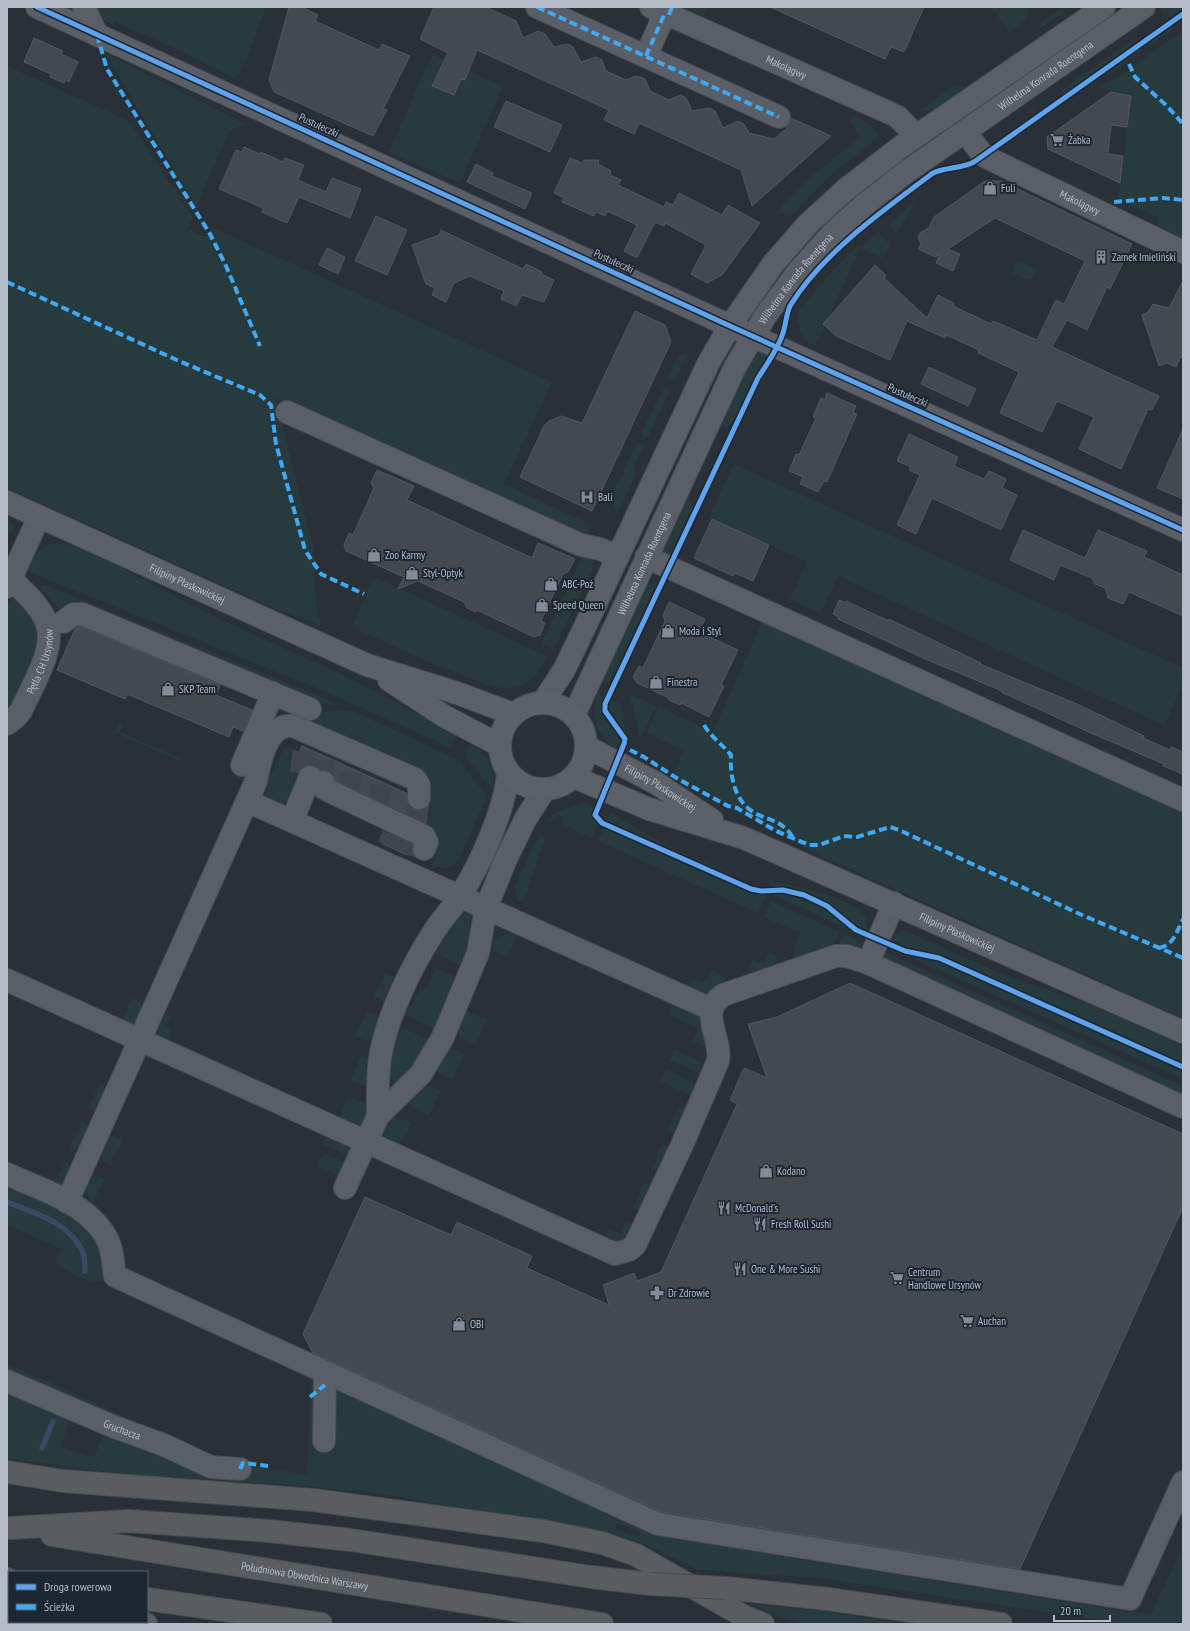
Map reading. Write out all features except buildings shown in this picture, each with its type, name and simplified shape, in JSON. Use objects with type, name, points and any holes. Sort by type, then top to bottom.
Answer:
[{"type":"highway","points":[[7,1472],[63,1481],[313,1500],[543,1531],[602,1543],[636,1555],[745,1617],[763,1624]]},
{"type":"highway","points":[[9,1528],[129,1521],[269,1531],[351,1540],[591,1577],[651,1584],[726,1588],[828,1598],[1001,1624]]},
{"type":"highway","name":"Południowa Obwodnica Warszawy","points":[[9,1528],[602,1624]]},
{"type":"highway","points":[[148,1599],[321,1624]]},
{"type":"main road","name":"Filipiny Płaskowickiej","points":[[7,502],[367,665],[456,693],[513,714]]},
{"type":"main road","name":"Filipiny Płaskowickiej","points":[[367,665],[444,716],[499,745]]},
{"type":"main road","points":[[543,702],[557,705],[574,715],[581,724],[587,746],[583,763],[574,778],[560,786],[544,790],[524,785],[508,773],[502,759],[499,745],[504,728],[513,714],[522,708],[543,702]]},
{"type":"main road","name":"Filipiny Płaskowickiej","points":[[587,746],[656,783],[732,833]]},
{"type":"main road","name":"Filipiny Płaskowickiej","points":[[574,778],[649,809],[732,833],[894,903],[1183,1032]]},
{"type":"street","name":"Pustułeczki","points":[[37,7],[405,175],[730,326],[1183,530]]},
{"type":"street","points":[[84,7],[96,35]]},
{"type":"street","points":[[537,7],[779,117]]},
{"type":"street","name":"Wilhelma Konrada Roentgena","points":[[543,702],[564,670],[709,362],[730,326],[773,264],[811,221],[845,190],[916,136],[1104,7]]},
{"type":"street","name":"Wilhelma Konrada Roentgena","points":[[574,715],[720,397],[753,336],[796,273],[846,221],[894,182],[1144,7]]},
{"type":"street","points":[[646,56],[658,10]]},
{"type":"street","name":"Makolągwy","points":[[658,10],[890,113],[898,117],[916,136]]},
{"type":"street","name":"Makolągwy","points":[[965,132],[983,155],[990,159],[1183,252]]},
{"type":"street","points":[[287,412],[581,545],[600,549],[618,557]]},
{"type":"street","points":[[9,583],[15,549],[39,517]]},
{"type":"street","points":[[646,557],[1183,800]]},
{"type":"street","name":"Pętla CH Ursynów","points":[[7,724],[15,718],[21,710],[49,647],[50,636],[48,625],[33,602],[9,583]]},
{"type":"street","points":[[62,622],[74,614],[82,614],[310,709]]},
{"type":"street","points":[[67,1202],[247,801],[249,773],[273,693]]},
{"type":"street","points":[[249,773],[267,769],[276,748],[283,740],[292,737],[314,747],[352,760],[383,774],[415,780],[419,785],[419,798]]},
{"type":"street","points":[[378,1116],[380,1054],[385,1035],[413,969],[433,932],[460,896],[484,850],[507,788],[508,773]]},
{"type":"street","points":[[292,821],[309,781],[378,810],[405,847],[460,896],[711,1009]]},
{"type":"street","points":[[345,1188],[378,1116],[420,1074],[443,1037],[478,954],[486,908],[522,826],[544,790]]},
{"type":"street","points":[[247,801],[292,821],[405,847]]},
{"type":"street","points":[[868,963],[894,903]]},
{"type":"street","points":[[7,980],[615,1254],[623,1252],[635,1245],[718,1060],[719,1048],[710,1016],[711,1009],[717,999],[723,995],[836,956],[847,956],[868,963],[1183,1107]]},
{"type":"street","points":[[7,1174],[67,1202],[88,1215],[104,1233],[110,1244],[115,1276],[658,1524],[1130,1599],[1183,1482]]},
{"type":"street","points":[[324,1441],[325,1372]]},
{"type":"street","name":"Gruchacza","points":[[7,1381],[112,1426],[164,1445],[211,1466],[240,1469]]},
{"type":"green space","points":[[97,7],[266,7],[240,75],[234,78],[174,48],[115,22],[113,25],[103,20]]},
{"type":"green space","points":[[675,7],[710,7],[701,19]]},
{"type":"green space","points":[[991,7],[1029,7],[1027,19],[1009,32]]},
{"type":"green space","points":[[1065,7],[1062,9],[1065,12],[1037,30],[1043,21]]},
{"type":"green space","points":[[1160,8],[1183,8],[1167,19]]},
{"type":"green space","points":[[1168,25],[1173,28],[1172,31],[1149,45],[1148,41]]},
{"type":"green space","points":[[1183,31],[1183,240],[1155,227],[1159,218],[1118,199],[1132,96],[1099,87],[1117,78]]},
{"type":"green space","points":[[1134,39],[1136,42],[1063,94],[1062,90]]},
{"type":"green space","points":[[1140,48],[1142,51],[1106,75],[1104,73]]},
{"type":"green space","points":[[105,53],[246,124],[229,131],[196,207]]},
{"type":"green space","points":[[432,54],[503,86],[460,183],[389,152]]},
{"type":"green space","points":[[7,66],[129,121],[192,216],[186,233],[190,229],[204,237],[210,234],[207,225],[552,382],[504,484],[592,525],[586,537],[276,398],[313,547],[317,610],[322,626],[276,609],[7,488]]},
{"type":"green space","points":[[955,85],[967,87],[932,110],[918,112]]},
{"type":"green space","points":[[854,115],[871,125],[877,133],[877,138],[831,175],[790,217],[777,211],[805,182],[860,137],[851,122]]},
{"type":"green space","points":[[916,201],[896,234],[888,224]]},
{"type":"green space","points":[[879,232],[890,245],[882,258],[860,248],[816,346],[804,341],[797,318],[799,311],[832,271],[857,246],[861,246]]},
{"type":"green space","points":[[1021,261],[1035,270],[1036,274],[1034,278],[1025,280],[1014,274],[1013,265]]},
{"type":"green space","points":[[689,351],[675,381],[669,380],[667,378],[678,356]]},
{"type":"green space","points":[[757,354],[768,354],[757,372],[732,424],[725,428],[718,424],[751,359]]},
{"type":"green space","points":[[665,386],[670,390],[648,437],[645,438],[641,433]]},
{"type":"green space","points":[[637,442],[643,443],[644,446],[634,466],[636,474],[617,515],[612,496]]},
{"type":"green space","points":[[734,464],[1183,668],[1183,683],[1165,726],[838,576],[821,613],[790,600],[807,562],[709,517]]},
{"type":"green space","points":[[685,494],[690,496],[692,509],[667,562],[661,553]]},
{"type":"green space","points":[[7,516],[13,525],[13,532],[7,537]]},
{"type":"green space","points":[[54,543],[71,545],[104,559],[211,615],[341,674],[457,734],[452,745],[449,747],[331,694],[29,572],[31,562],[37,553],[44,547]]},
{"type":"green space","points":[[584,557],[594,558],[594,566],[554,649],[542,643],[580,561]]},
{"type":"green space","points":[[374,577],[547,656],[540,669],[531,679],[514,687],[498,688],[397,648],[352,627]]},
{"type":"green space","points":[[658,581],[609,685],[601,680],[643,590],[648,585]]},
{"type":"green space","points":[[46,585],[341,705],[315,704],[62,612],[42,590],[41,586]]},
{"type":"green space","points":[[13,596],[22,603],[30,614],[37,626],[40,637],[28,676],[12,705],[7,709],[7,607]]},
{"type":"green space","points":[[764,618],[1183,807],[1183,1018],[821,856],[676,780],[674,771],[684,751],[647,733],[658,707],[713,732]]},
{"type":"green space","points":[[597,692],[604,696],[601,710],[619,738],[620,742],[616,750],[604,738],[597,724],[595,717],[595,701]]},
{"type":"green space","points":[[630,694],[656,706],[640,739]]},
{"type":"green space","points":[[610,699],[620,704],[627,739],[608,710]]},
{"type":"green space","points":[[351,710],[459,760],[487,796],[457,864],[446,868],[432,866],[437,854],[432,851],[427,826],[431,805],[431,778],[311,725],[318,712]]},
{"type":"green space","points":[[119,722],[124,724],[120,732],[181,759],[180,761],[114,732]]},
{"type":"green space","points":[[469,743],[480,750],[489,763],[494,778],[493,791],[465,756]]},
{"type":"green space","points":[[292,747],[298,753],[292,768],[297,771],[296,800],[282,804],[269,799],[264,790],[283,749]]},
{"type":"green space","points":[[584,803],[594,806],[592,817],[598,824],[592,838],[562,824],[564,817],[558,815],[551,822],[547,820],[557,812]]},
{"type":"green space","points":[[610,813],[667,846],[722,869],[720,872],[607,821]]},
{"type":"green space","points":[[604,828],[754,894],[764,894],[766,898],[758,913],[598,841]]},
{"type":"green space","points":[[539,835],[545,837],[523,902],[517,902],[515,885]]},
{"type":"green space","points":[[769,880],[821,893],[846,903],[857,909],[866,917],[868,933],[817,897],[790,889],[771,888]]},
{"type":"green space","points":[[775,893],[794,896],[815,903],[833,913],[846,928],[771,894]]},
{"type":"green space","points":[[771,901],[839,932],[831,950],[794,961],[794,947],[800,933],[764,917]]},
{"type":"green space","points":[[466,913],[470,914],[471,916],[470,932],[462,966],[435,953],[462,915]]},
{"type":"green space","points":[[906,931],[1004,975],[1092,1005],[1183,1046],[1183,1063],[949,959],[902,947],[889,941],[898,933]]},
{"type":"green space","points":[[519,933],[507,958],[497,953],[492,947],[494,941],[500,936]]},
{"type":"green space","points":[[844,934],[866,944],[859,947],[837,949]]},
{"type":"green space","points":[[770,951],[777,957],[775,967],[756,974],[747,970],[753,959],[764,964]]},
{"type":"green space","points":[[885,952],[1183,1086],[1183,1096],[885,961]]},
{"type":"green space","points":[[915,957],[940,962],[1183,1070],[1183,1079],[914,959]]},
{"type":"green space","points":[[436,968],[459,978],[437,1030],[402,1014],[412,1005],[421,990],[426,991]]},
{"type":"green space","points":[[712,970],[725,977],[726,984],[711,992],[687,990],[693,978],[706,983]]},
{"type":"green space","points":[[385,972],[393,976],[397,981],[386,1002],[374,997]]},
{"type":"green space","points":[[132,998],[144,1004],[146,1007],[138,1026],[121,1022]]},
{"type":"green space","points":[[673,1003],[688,1010],[698,1018],[704,1028],[708,1044],[703,1046],[693,1042],[699,1029],[668,1015]]},
{"type":"green space","points":[[367,1011],[375,1014],[380,1021],[374,1040],[369,1041],[355,1037]]},
{"type":"green space","points":[[466,1011],[487,1019],[476,1044],[460,1037],[456,1029],[464,1012]]},
{"type":"green space","points":[[165,1015],[171,1015],[165,1027],[171,1030],[166,1043],[155,1037],[156,1028]]},
{"type":"green space","points":[[401,1027],[430,1040],[411,1070],[395,1082],[388,1078],[393,1052]]},
{"type":"green space","points":[[449,1048],[464,1054],[453,1080],[439,1073],[436,1067]]},
{"type":"green space","points":[[674,1049],[706,1064],[704,1076],[675,1062],[669,1061]]},
{"type":"green space","points":[[362,1055],[370,1061],[369,1083],[365,1086],[350,1081]]},
{"type":"green space","points":[[666,1069],[699,1085],[694,1094],[690,1095],[660,1081]]},
{"type":"green space","points":[[100,1083],[108,1088],[96,1111],[88,1109]]},
{"type":"green space","points":[[423,1084],[440,1090],[429,1116],[410,1107],[407,1100]]},
{"type":"green space","points":[[349,1096],[369,1107],[363,1125],[359,1128],[338,1121]]},
{"type":"green space","points":[[679,1105],[688,1111],[677,1134],[667,1131]]},
{"type":"green space","points":[[390,1116],[411,1122],[399,1148],[380,1136]]},
{"type":"green space","points":[[82,1121],[90,1128],[78,1150],[70,1148]]},
{"type":"green space","points":[[327,1133],[353,1147],[350,1157],[322,1144]]},
{"type":"green space","points":[[110,1135],[122,1140],[111,1165],[102,1161],[101,1158],[103,1147]]},
{"type":"green space","points":[[662,1144],[671,1148],[660,1171],[656,1171],[651,1169]]},
{"type":"green space","points":[[324,1153],[347,1164],[341,1174],[337,1175],[318,1166]]},
{"type":"green space","points":[[65,1161],[73,1166],[65,1187],[54,1186]]},
{"type":"green space","points":[[92,1175],[96,1175],[104,1179],[93,1203],[85,1190]]},
{"type":"green space","points":[[7,1182],[47,1199],[71,1213],[82,1222],[92,1233],[99,1245],[105,1278],[102,1282],[84,1279],[60,1266],[56,1262],[61,1249],[7,1225]]},
{"type":"green space","points":[[645,1182],[652,1186],[641,1211],[633,1208]]},
{"type":"green space","points":[[627,1221],[634,1224],[622,1247],[603,1240],[609,1228],[621,1234]]},
{"type":"green space","points":[[7,1363],[189,1446],[199,1448],[194,1451],[7,1374]]},
{"type":"green space","points":[[310,1384],[334,1388],[653,1535],[1121,1611],[1151,1614],[1183,1547],[1183,1624],[1126,1624],[818,1578],[698,1570],[647,1545],[618,1535],[408,1498],[306,1486],[132,1475],[7,1458],[7,1387],[70,1418],[61,1447],[94,1457],[105,1429],[243,1464],[307,1475]],"holes":[[[616,1524],[625,1526],[640,1533],[638,1537],[615,1529]]]},
{"type":"green space","points":[[753,1604],[823,1611],[909,1624],[804,1624],[769,1613]]},
{"type":"green space","points":[[7,1615],[8,1623],[64,1624],[7,1624]]},
{"type":"waterway","points":[[7,1202],[41,1215],[52,1221],[72,1236],[79,1245],[84,1256],[85,1271]]},
{"type":"waterway","points":[[42,1448],[53,1421]]},
{"type":"tunnel","points":[[301,773],[304,747]]},
{"type":"tunnel","points":[[323,782],[324,756]]},
{"type":"tunnel","points":[[349,794],[351,768]]},
{"type":"tunnel","points":[[378,807],[382,782]]},
{"type":"tunnel","points":[[416,823],[419,798]]},
{"type":"tunnel","points":[[388,846],[393,835]]},
{"type":"tunnel","points":[[404,853],[409,842]]},
{"type":"marked path","points":[[537,7],[779,117]]},
{"type":"marked path","points":[[669,15],[672,7]]},
{"type":"marked path","points":[[646,56],[665,13]]},
{"type":"marked path","points":[[97,35],[107,69],[210,234],[226,266],[260,346]]},
{"type":"marked path","points":[[1129,64],[1135,77],[1167,106],[1183,124]]},
{"type":"marked path","points":[[1114,202],[1163,198],[1183,200]]},
{"type":"marked path","points":[[7,282],[179,361],[260,395],[271,405],[276,444],[305,550],[321,574],[364,594]]},
{"type":"marked path","points":[[704,725],[731,755],[732,777],[739,798],[755,813],[783,826],[794,839]]},
{"type":"marked path","points":[[630,750],[644,757],[678,779],[728,806],[737,808],[776,831],[809,845],[819,845],[844,836],[857,837],[890,827],[1082,915],[1183,958]]},
{"type":"marked path","points":[[1159,948],[1172,941],[1183,919]]},
{"type":"marked path","points":[[310,1397],[325,1385]]},
{"type":"marked path","points":[[240,1469],[243,1463],[269,1466]]},
{"type":"cycle path","points":[[37,7],[730,326],[1183,530]]},
{"type":"cycle path","points":[[1183,14],[974,162],[964,166],[933,173],[875,217],[836,250],[803,287],[790,306],[783,333],[778,345],[758,378],[605,704],[605,711],[625,739],[595,815],[602,823],[751,889],[761,891],[783,890],[804,895],[827,906],[856,930],[905,951],[939,958],[1183,1067]]},
{"type":"place","name":"Żabka","points":[[1057,140]]},
{"type":"place","name":"Fuli","points":[[990,188]]},
{"type":"place","name":"Zamek Imieliński","points":[[1101,257]]},
{"type":"place","name":"Bali","points":[[587,497]]},
{"type":"place","name":"Zoo Karmy","points":[[374,555]]},
{"type":"place","name":"Styl-Optyk","points":[[412,573]]},
{"type":"place","name":"ABC-Poż","points":[[551,584]]},
{"type":"place","name":"Speed Queen","points":[[542,605]]},
{"type":"place","name":"Moda i Styl","points":[[668,631]]},
{"type":"place","name":"Finestra","points":[[656,682]]},
{"type":"place","name":"SKP Team","points":[[168,689]]},
{"type":"place","name":"Kodano","points":[[766,1171]]},
{"type":"place","name":"McDonald's","points":[[724,1208]]},
{"type":"place","name":"Fresh Roll Sushi","points":[[760,1224]]},
{"type":"place","name":"One & More Sushi","points":[[740,1269]]},
{"type":"place","name":"Centrum Handlowe Ursynów","points":[[897,1278]]},
{"type":"place","name":"Dr Zdrowie","points":[[657,1293]]},
{"type":"place","name":"Auchan","points":[[967,1321]]},
{"type":"place","name":"OBI","points":[[459,1324]]}]
